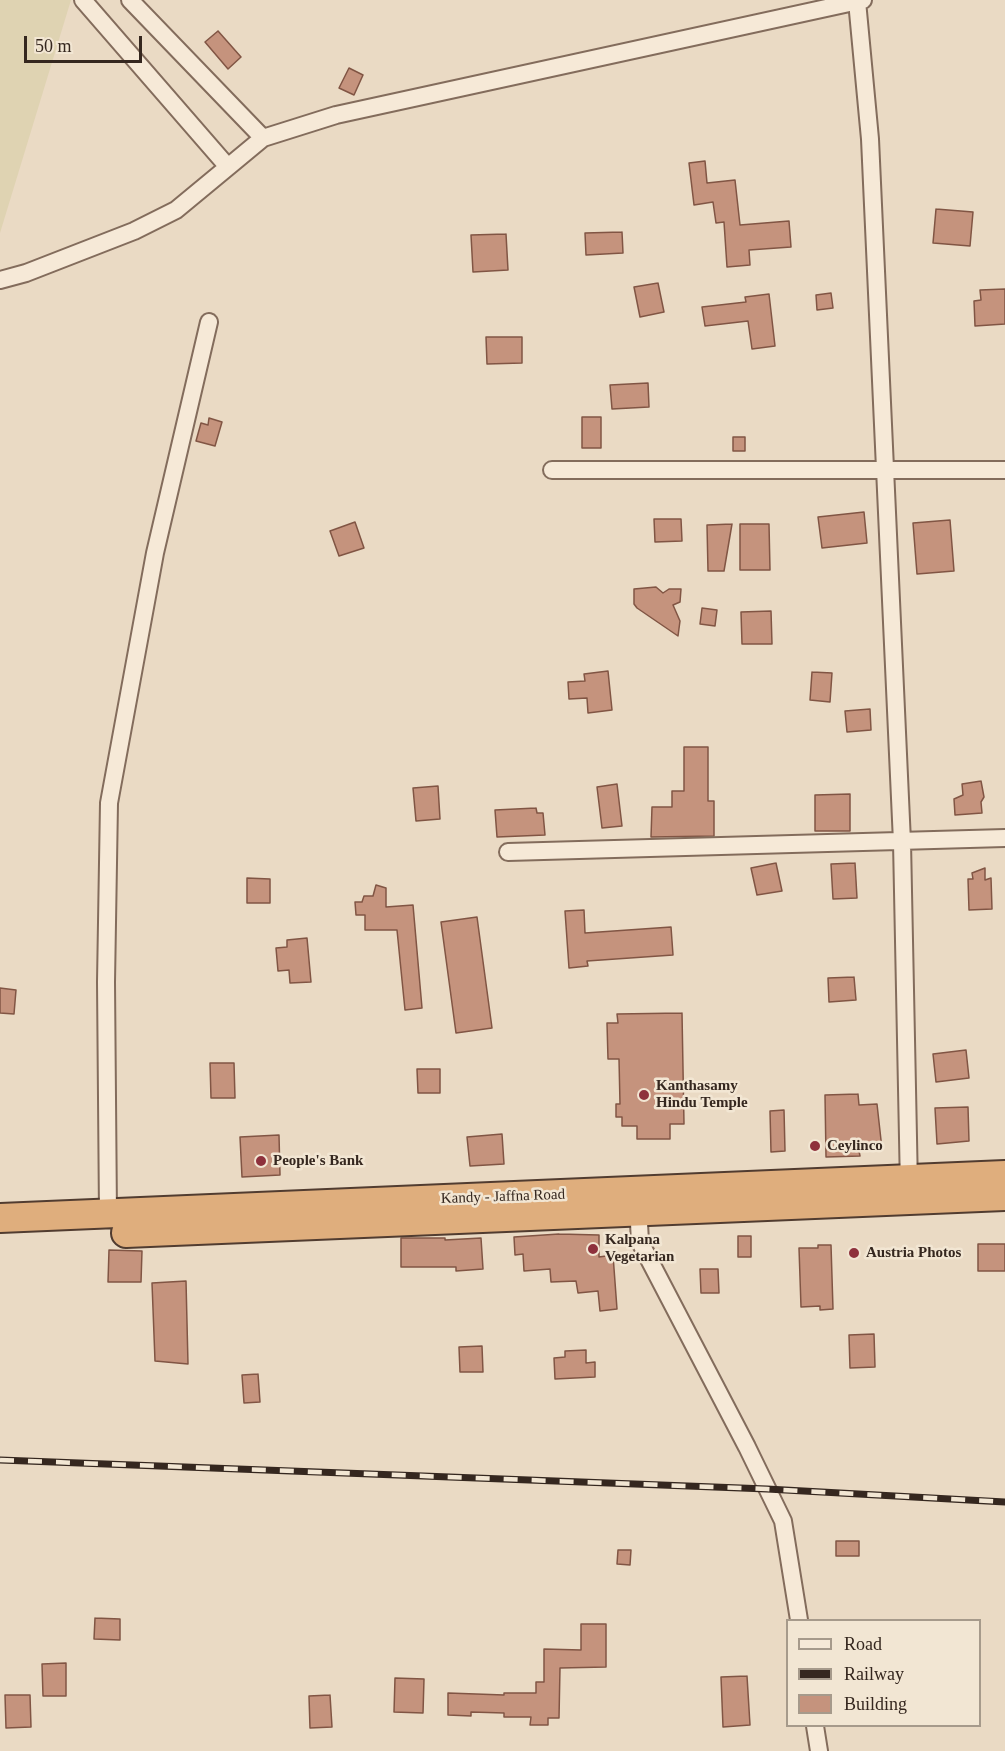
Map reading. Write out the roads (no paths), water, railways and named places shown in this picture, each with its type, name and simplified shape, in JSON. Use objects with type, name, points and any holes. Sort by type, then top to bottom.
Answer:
[{"type":"highway","name":"Kandy - Jaffna Road","points":[[909,1190],[1005,1175]]},
{"type":"highway","name":"Kandy - Jaffna Road","points":[[0,1238],[638,1202],[909,1190],[1005,1196]]},
{"type":"highway","name":"Kandy - Jaffna Road","points":[[0,1218],[638,1202]]},
{"type":"street","points":[[83,0],[228,167]]},
{"type":"street","points":[[130,0],[263,138]]},
{"type":"street","points":[[0,280],[26,273],[134,231],[176,210],[263,138],[336,115],[860,1],[870,139],[902,842],[909,1190]]},
{"type":"street","points":[[108,1214],[106,982],[109,804],[155,553],[209,322]]},
{"type":"street","points":[[552,470],[1005,470]]},
{"type":"street","points":[[508,852],[902,842],[1005,837]]},
{"type":"street","points":[[638,1202],[640,1242],[783,1521],[799,1619]]},
{"type":"street","points":[[815,1727],[819,1751]]},
{"type":"railway","points":[[0,1460],[767,1489],[1005,1502]]},
{"type":"place","name":"Kanthasamy Hindu Temple","points":[[644,1095]]},
{"type":"place","name":"Ceylinco","points":[[815,1146]]},
{"type":"place","name":"People's Bank","points":[[261,1161]]},
{"type":"place","name":"Kalpana Vegetarian","points":[[593,1249]]},
{"type":"place","name":"Austria Photos","points":[[854,1253]]}]
